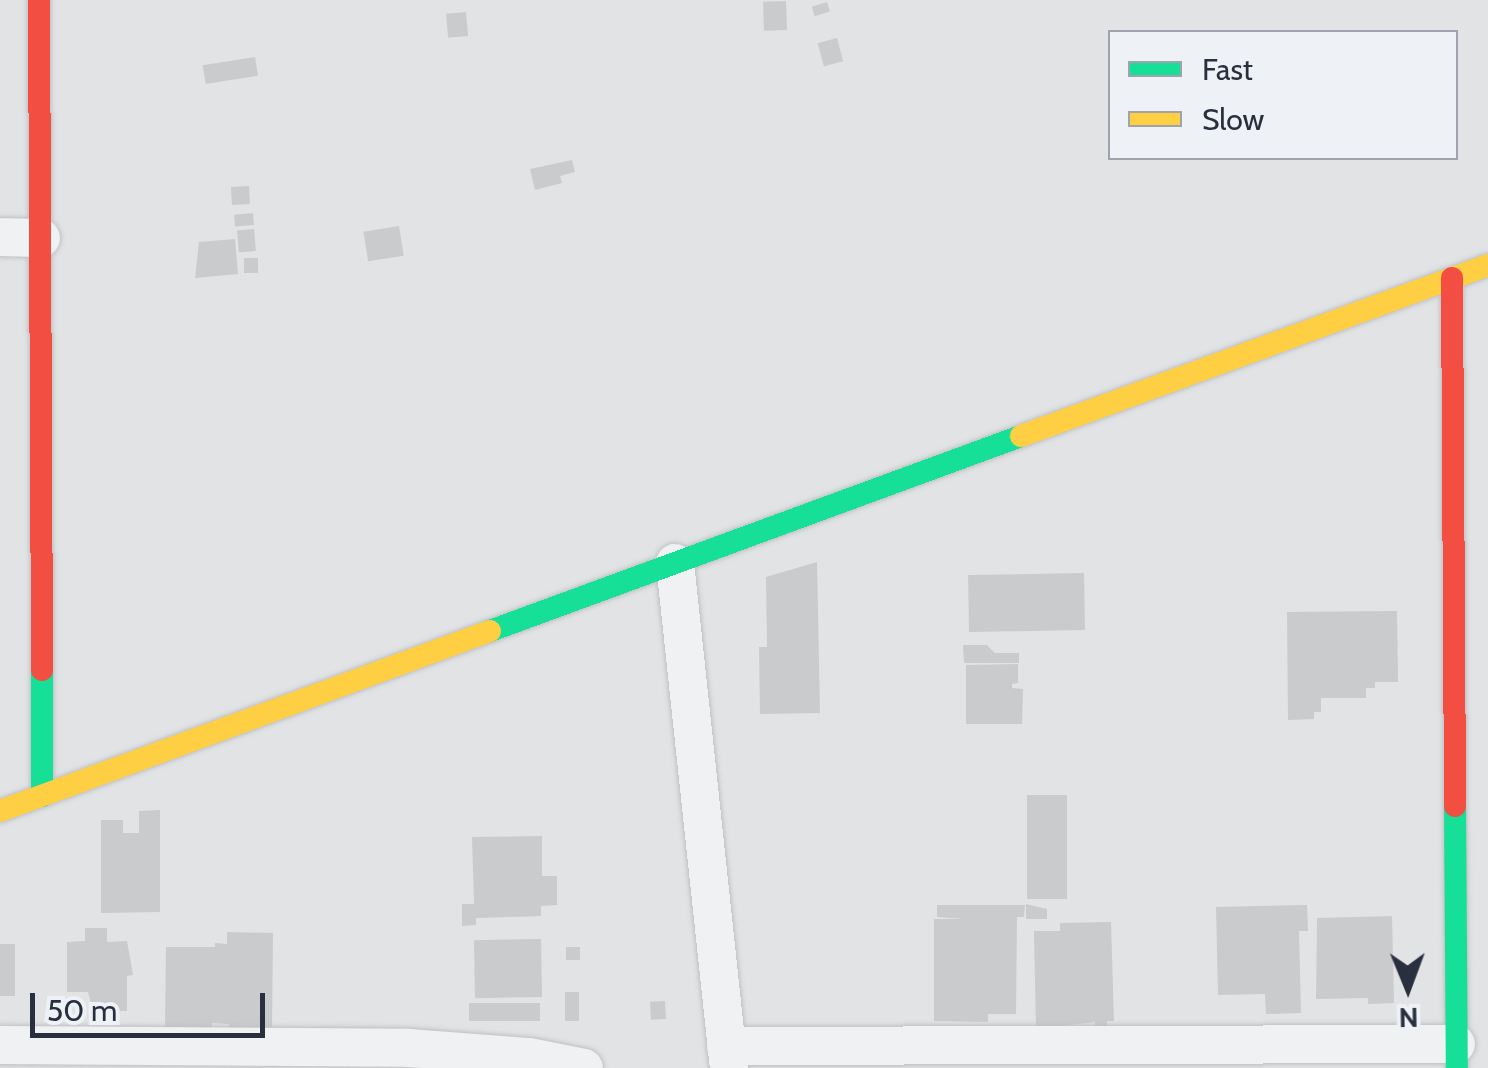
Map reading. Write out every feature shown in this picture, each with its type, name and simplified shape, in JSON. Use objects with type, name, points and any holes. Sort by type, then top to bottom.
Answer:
[{"type":"street","points":[[29,3],[41,238],[42,796]]},
{"type":"street","points":[[0,238],[41,238]]},
{"type":"street","points":[[0,811],[1488,265]]},
{"type":"street","points":[[675,563],[728,1057],[1456,1056],[1452,278]]},
{"type":"street","points":[[0,1046],[409,1048],[530,1057],[584,1068]]},
{"type":"building","points":[[786,1],[787,30],[764,31],[763,2]]},
{"type":"building","points":[[827,2],[830,12],[815,16],[812,7]]},
{"type":"building","points":[[466,12],[468,36],[448,38],[446,14]]},
{"type":"building","points":[[837,38],[843,61],[824,66],[818,43]]},
{"type":"building","points":[[255,57],[258,76],[206,84],[203,65]]},
{"type":"building","points":[[572,160],[575,172],[560,176],[562,183],[535,190],[530,169]]},
{"type":"building","points":[[249,186],[250,204],[232,205],[231,187]]},
{"type":"building","points":[[253,213],[254,225],[235,227],[234,215]]},
{"type":"building","points":[[399,226],[404,256],[368,261],[363,232]]},
{"type":"building","points":[[254,229],[256,251],[239,252],[237,230]]},
{"type":"building","points":[[235,239],[238,274],[195,278],[199,242]]},
{"type":"building","points":[[244,258],[258,258],[258,273],[244,273]]},
{"type":"building","points":[[817,562],[820,713],[760,714],[759,647],[767,647],[766,577]]},
{"type":"building","points":[[1084,573],[1085,630],[969,632],[968,575]]},
{"type":"building","points":[[1397,611],[1398,682],[1375,682],[1375,688],[1366,688],[1366,698],[1321,698],[1321,712],[1314,712],[1314,719],[1288,720],[1287,612]]},
{"type":"building","points":[[963,645],[987,645],[995,653],[1019,653],[1019,663],[964,663]]},
{"type":"building","points":[[1018,664],[1018,683],[1012,684],[1012,688],[1023,689],[1022,724],[966,724],[966,665]]},
{"type":"building","points":[[1027,795],[1067,795],[1067,899],[1027,899]]},
{"type":"building","points":[[160,810],[160,912],[101,913],[101,820],[123,820],[123,833],[139,833],[139,811]]},
{"type":"building","points":[[542,836],[542,876],[557,876],[557,905],[541,906],[541,916],[476,918],[476,925],[462,926],[462,904],[474,904],[472,837]]},
{"type":"building","points":[[1026,904],[1047,909],[1047,919],[1026,919]]},
{"type":"building","points":[[937,905],[1025,905],[1024,917],[1017,917],[1016,1014],[988,1014],[988,1022],[934,1021],[934,919],[964,919],[937,917]]},
{"type":"building","points":[[1307,905],[1308,931],[1299,931],[1301,1013],[1266,1014],[1265,994],[1218,995],[1216,907]]},
{"type":"building","points":[[1392,916],[1394,1003],[1368,1004],[1368,998],[1316,999],[1317,918]]},
{"type":"building","points":[[1111,922],[1114,1021],[1107,1021],[1107,1028],[1095,1029],[1095,1022],[1036,1029],[1034,931],[1060,931],[1060,923]]},
{"type":"building","points":[[85,928],[107,928],[107,942],[127,941],[133,975],[127,976],[127,1011],[93,1011],[88,992],[67,992],[67,942],[85,941]]},
{"type":"building","points":[[227,932],[273,933],[272,1030],[229,1029],[229,1024],[212,1023],[212,1029],[165,1028],[166,947],[215,947],[215,943],[227,944]]},
{"type":"building","points":[[541,939],[542,997],[475,998],[474,940]]},
{"type":"building","points":[[0,944],[15,944],[15,996],[0,996]]},
{"type":"building","points":[[566,947],[580,947],[580,960],[566,960]]},
{"type":"building","points":[[565,992],[579,992],[579,1021],[565,1021]]},
{"type":"building","points":[[665,1001],[666,1019],[651,1020],[650,1002]]},
{"type":"building","points":[[469,1003],[540,1003],[540,1021],[469,1021]]},
{"type":"traffic: fast","points":[[490,631],[1021,436]]},
{"type":"traffic: fast","points":[[42,670],[42,796]]},
{"type":"traffic: fast","points":[[1455,806],[1457,1068]]},
{"type":"traffic: slow","points":[[1021,436],[1488,265]]},
{"type":"traffic: slow","points":[[0,811],[490,631]]},
{"type":"traffic: jam","points":[[39,0],[42,670]]},
{"type":"traffic: jam","points":[[1452,278],[1455,806]]}]
